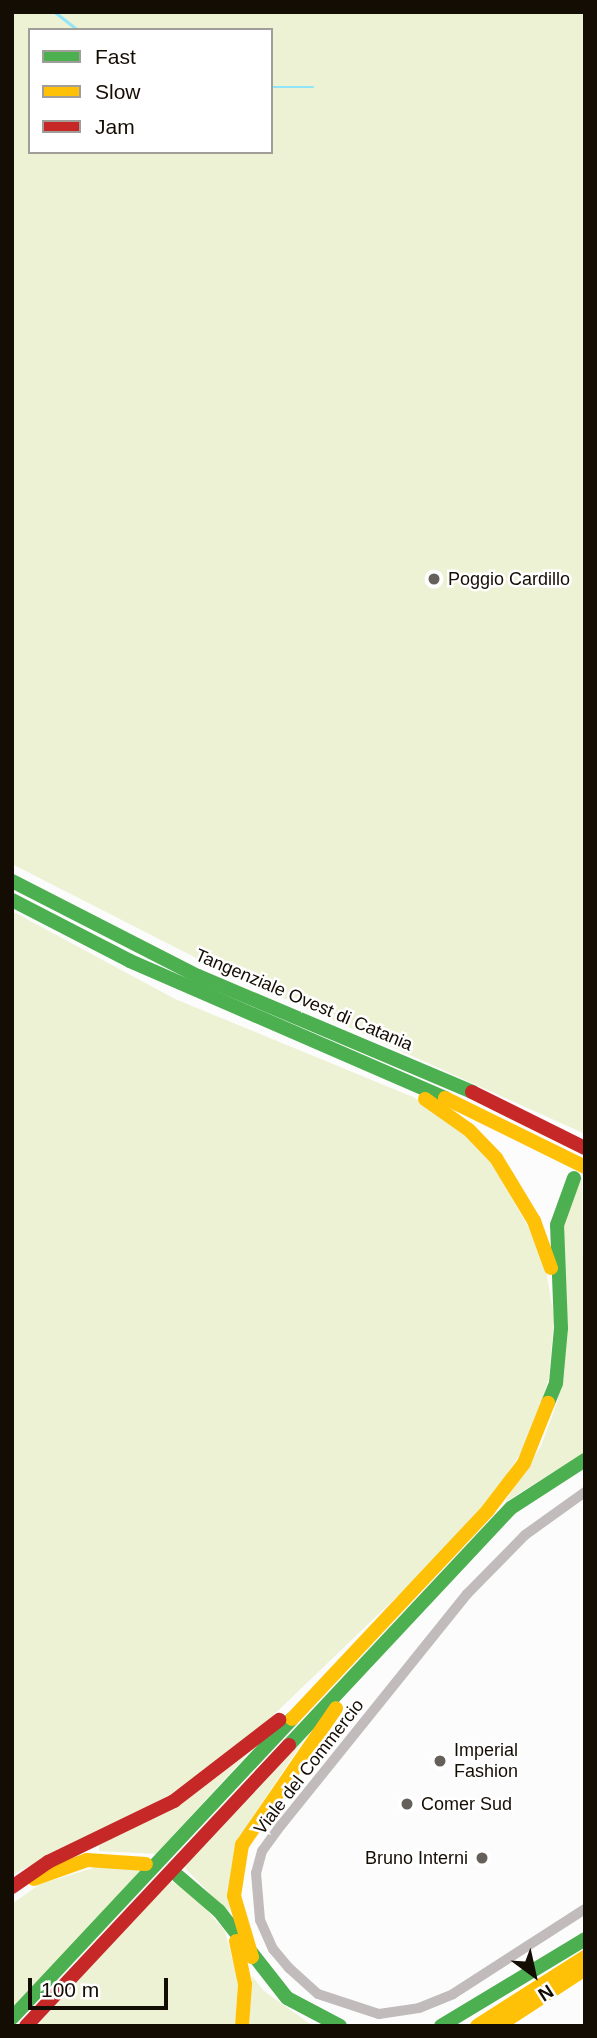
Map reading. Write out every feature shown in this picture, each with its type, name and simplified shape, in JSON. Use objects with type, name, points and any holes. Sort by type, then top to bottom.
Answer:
[{"type":"main road","name":"Tangenziale Ovest di Catania","points":[[12,881],[137,947],[483,1097],[585,1148]]},
{"type":"main road","name":"Tangenziale Ovest di Catania","points":[[12,900],[130,961],[472,1110],[579,1172]]},
{"type":"main road","points":[[355,1043],[439,1070],[585,1139]]},
{"type":"main road","points":[[336,1051],[370,1074],[432,1103],[482,1143],[510,1177],[534,1221],[560,1298]]},
{"type":"main road","points":[[12,2018],[507,1489],[537,1438],[556,1382],[560,1298],[557,1225],[579,1172]]},
{"type":"main road","points":[[26,2026],[511,1508],[585,1460]]},
{"type":"main road","points":[[252,1958],[234,1896],[236,1864],[250,1828],[341,1700],[439,1584]]},
{"type":"main road","points":[[12,1887],[31,1871],[131,1825],[207,1780],[275,1724],[413,1592]]},
{"type":"main road","points":[[12,1892],[75,1862],[109,1859],[146,1864]]},
{"type":"main road","points":[[178,1876],[202,1892],[252,1958],[287,1998],[340,2026]]},
{"type":"main road","points":[[232,1929],[245,1984],[242,2026]]},
{"type":"main road","points":[[442,2026],[583,1939]]},
{"type":"main road","points":[[477,2026],[585,1957]]},
{"type":"main road","points":[[498,2026],[585,1969]]},
{"type":"street","name":"Viale del Commercio","points":[[585,1492],[525,1535],[467,1594],[281,1825],[262,1851],[256,1881],[260,1920],[273,1949],[289,1968],[318,1994],[379,2014],[401,2013],[453,1994],[585,1909]]},
{"type":"green space","points":[[12,12],[585,12],[585,1134],[204,962],[12,864]]},
{"type":"green space","points":[[12,911],[175,999],[413,1097],[438,1112],[484,1150],[543,1253],[554,1317],[549,1377],[531,1437],[496,1491],[413,1581],[232,1755],[177,1791],[12,1875]]},
{"type":"green space","points":[[582,1176],[585,1452],[505,1502],[541,1446],[558,1400],[561,1233]]},
{"type":"green space","points":[[303,1741],[246,1827],[229,1913],[184,1867]]},
{"type":"green space","points":[[255,1746],[156,1854],[99,1851],[99,1845]]},
{"type":"green space","points":[[100,1866],[142,1870],[12,2009],[12,1904],[40,1884]]},
{"type":"green space","points":[[170,1881],[190,1891],[225,1931],[238,1981],[235,2026],[36,2026]]},
{"type":"green space","points":[[252,1976],[264,1991],[313,2026],[249,2026]]},
{"type":"waterway","points":[[55,12],[75,28]]},
{"type":"waterway","points":[[273,87],[313,87]]},
{"type":"traffic: fast","points":[[12,881],[198,976],[472,1092]]},
{"type":"traffic: fast","points":[[12,900],[130,961],[445,1098]]},
{"type":"traffic: fast","points":[[548,1403],[556,1383],[561,1328],[557,1225],[574,1178]]},
{"type":"traffic: fast","points":[[289,1745],[511,1508],[585,1460]]},
{"type":"traffic: fast","points":[[12,2018],[292,1719]]},
{"type":"traffic: fast","points":[[178,1876],[219,1911],[287,1998],[340,2026]]},
{"type":"traffic: fast","points":[[441,2026],[585,1939]]},
{"type":"traffic: slow","points":[[445,1098],[585,1167]]},
{"type":"traffic: slow","points":[[425,1099],[469,1130],[496,1158],[534,1221],[551,1268]]},
{"type":"traffic: slow","points":[[292,1719],[488,1510],[524,1463],[548,1403]]},
{"type":"traffic: slow","points":[[252,1957],[234,1896],[242,1845],[336,1708]]},
{"type":"traffic: slow","points":[[34,1879],[87,1860],[146,1864]]},
{"type":"traffic: slow","points":[[236,1941],[245,1984],[242,2026]]},
{"type":"traffic: slow","points":[[477,2026],[585,1957]]},
{"type":"traffic: slow","points":[[498,2026],[585,1969]]},
{"type":"traffic: jam","points":[[472,1092],[585,1148]]},
{"type":"traffic: jam","points":[[12,1887],[48,1862],[174,1801],[279,1720]]},
{"type":"traffic: jam","points":[[26,2026],[289,1745]]},
{"type":"place","name":"Poggio Cardillo","points":[[434,579]]},
{"type":"place","name":"Imperial Fashion","points":[[440,1761]]},
{"type":"place","name":"Comer Sud","points":[[407,1804]]},
{"type":"place","name":"Bruno Interni","points":[[482,1858]]}]
